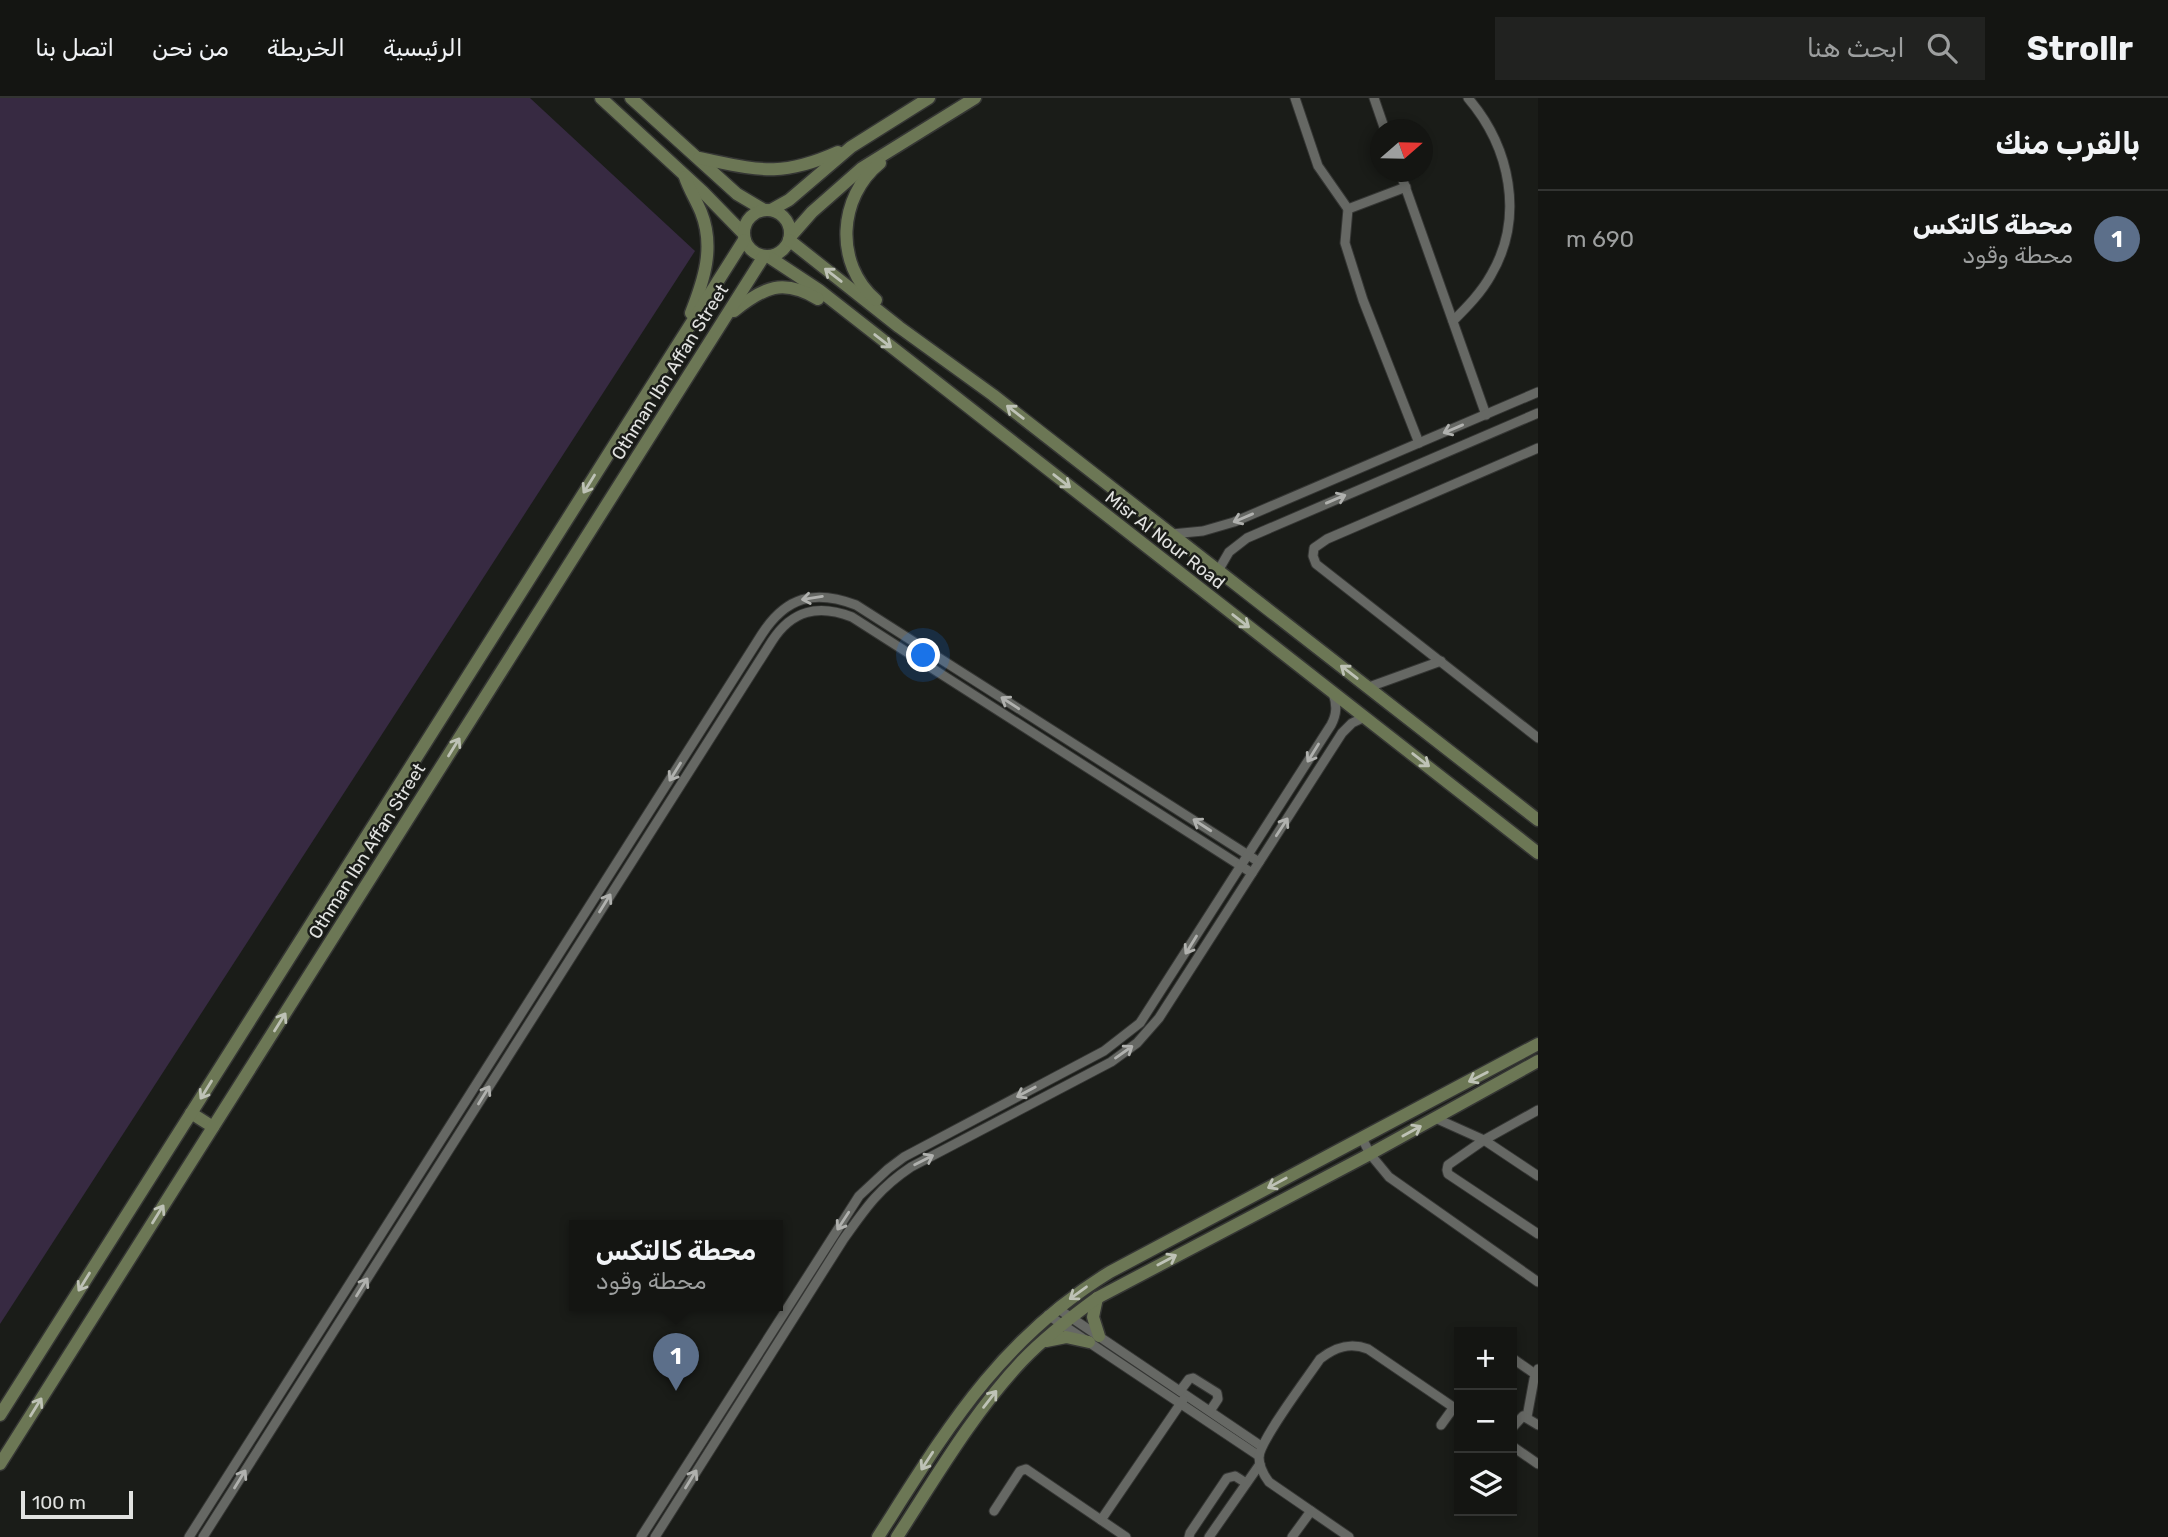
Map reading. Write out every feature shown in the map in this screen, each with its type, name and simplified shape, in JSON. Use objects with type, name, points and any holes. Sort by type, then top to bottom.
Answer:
[{"type":"street","points":[[601,98],[683,174],[744,237],[752,251],[766,257],[784,249],[790,230],[783,217],[737,194],[631,98]]},
{"type":"street","points":[[744,237],[747,220],[752,215],[789,200],[851,147],[929,98]]},
{"type":"street","points":[[789,238],[836,189],[862,168],[975,98]]},
{"type":"street","points":[[1295,98],[1318,166],[1348,209],[1345,243],[1363,300],[1419,443]]},
{"type":"street","points":[[1374,98],[1381,119]]},
{"type":"street","points":[[1453,321],[1475,299],[1492,274],[1504,245],[1509,214],[1509,183],[1501,152],[1488,124],[1468,98]]},
{"type":"street","points":[[899,327],[859,279],[850,261],[846,242],[851,203],[860,185],[872,169],[903,141]]},
{"type":"street","points":[[698,157],[742,168],[776,170],[796,168],[851,147]]},
{"type":"street","points":[[681,339],[705,279],[708,257],[707,234],[701,213],[683,174]]},
{"type":"street","points":[[1403,182],[1486,415]]},
{"type":"street","points":[[1348,209],[1405,187]]},
{"type":"street","name":"Othman Ibn Affan Street","points":[[0,1415],[744,237]]},
{"type":"street","name":"Misr Al Nour Road","points":[[789,238],[899,327],[993,395],[1538,820]]},
{"type":"street","name":"Misr Al Nour Road","points":[[766,257],[819,290],[1538,853]]},
{"type":"street","name":"Othman Ibn Affan Street","points":[[0,1464],[725,317],[766,257]]},
{"type":"street","points":[[725,317],[755,295],[784,287],[804,291],[861,324]]},
{"type":"street","points":[[1172,534],[1203,531],[1234,522],[1538,393],[1538,385]]},
{"type":"street","points":[[976,414],[993,395]]},
{"type":"street","points":[[1218,571],[1229,552],[1247,538],[1538,413]]},
{"type":"street","points":[[1538,448],[1326,539],[1314,548],[1313,556],[1316,564],[1538,738]]},
{"type":"street","points":[[189,1537],[762,634],[778,613],[788,606],[821,596],[856,605],[1259,862]]},
{"type":"street","points":[[203,1537],[780,628],[792,619],[806,612],[822,610],[837,611],[852,617],[1252,873]]},
{"type":"street","points":[[1369,687],[1441,661]]},
{"type":"street","points":[[641,1537],[859,1196],[888,1168],[904,1157],[1104,1051],[1129,1034],[1149,1012],[1331,725],[1336,712],[1332,691]]},
{"type":"street","points":[[655,1537],[871,1200],[911,1167],[1111,1062],[1137,1043],[1159,1018],[1342,733],[1352,723],[1365,717]]},
{"type":"street","points":[[878,1537],[940,1440],[977,1389],[1014,1346],[1053,1311],[1110,1272],[1538,1044]]},
{"type":"street","points":[[897,1537],[989,1400],[1042,1342],[1097,1298],[1370,1154],[1538,1061]]},
{"type":"street","points":[[191,1113],[213,1127]]},
{"type":"street","points":[[1536,1113],[1485,1140],[1448,1165],[1448,1174],[1538,1234]]},
{"type":"street","points":[[1435,1118],[1485,1140],[1538,1176]]},
{"type":"street","points":[[1362,1138],[1370,1154],[1389,1177],[1538,1282]]},
{"type":"street","points":[[1094,1339],[1093,1317],[1097,1298]]},
{"type":"street","points":[[1053,1311],[1182,1397],[1260,1455]]},
{"type":"street","points":[[1042,1342],[1066,1337],[1094,1339]]},
{"type":"street","points":[[1209,1537],[1246,1483],[1260,1455],[1320,1359],[1330,1351],[1342,1346],[1361,1346],[1368,1349],[1454,1407]]},
{"type":"street","points":[[1517,1361],[1536,1371],[1527,1416]]},
{"type":"street","points":[[1101,1520],[1182,1397],[1189,1379],[1193,1378],[1217,1393],[1219,1399],[1210,1411]]},
{"type":"street","points":[[1182,1397],[1210,1411],[1260,1455],[1263,1474],[1269,1482],[1349,1537]]},
{"type":"street","points":[[1441,1425],[1454,1412]]},
{"type":"street","points":[[1517,1421],[1520,1417],[1527,1416],[1538,1425]]},
{"type":"street","points":[[1517,1449],[1538,1464]]},
{"type":"street","points":[[994,1511],[1020,1471],[1026,1469],[1126,1537]]},
{"type":"street","points":[[1189,1537],[1227,1478],[1235,1476],[1246,1483]]},
{"type":"street","points":[[1292,1537],[1311,1511]]},
{"type":"shaded area","points":[[0,98],[530,98],[695,251],[0,1324]]},
{"type":"place","name":"محطة كالتكس","points":[[676,1391]]}]
